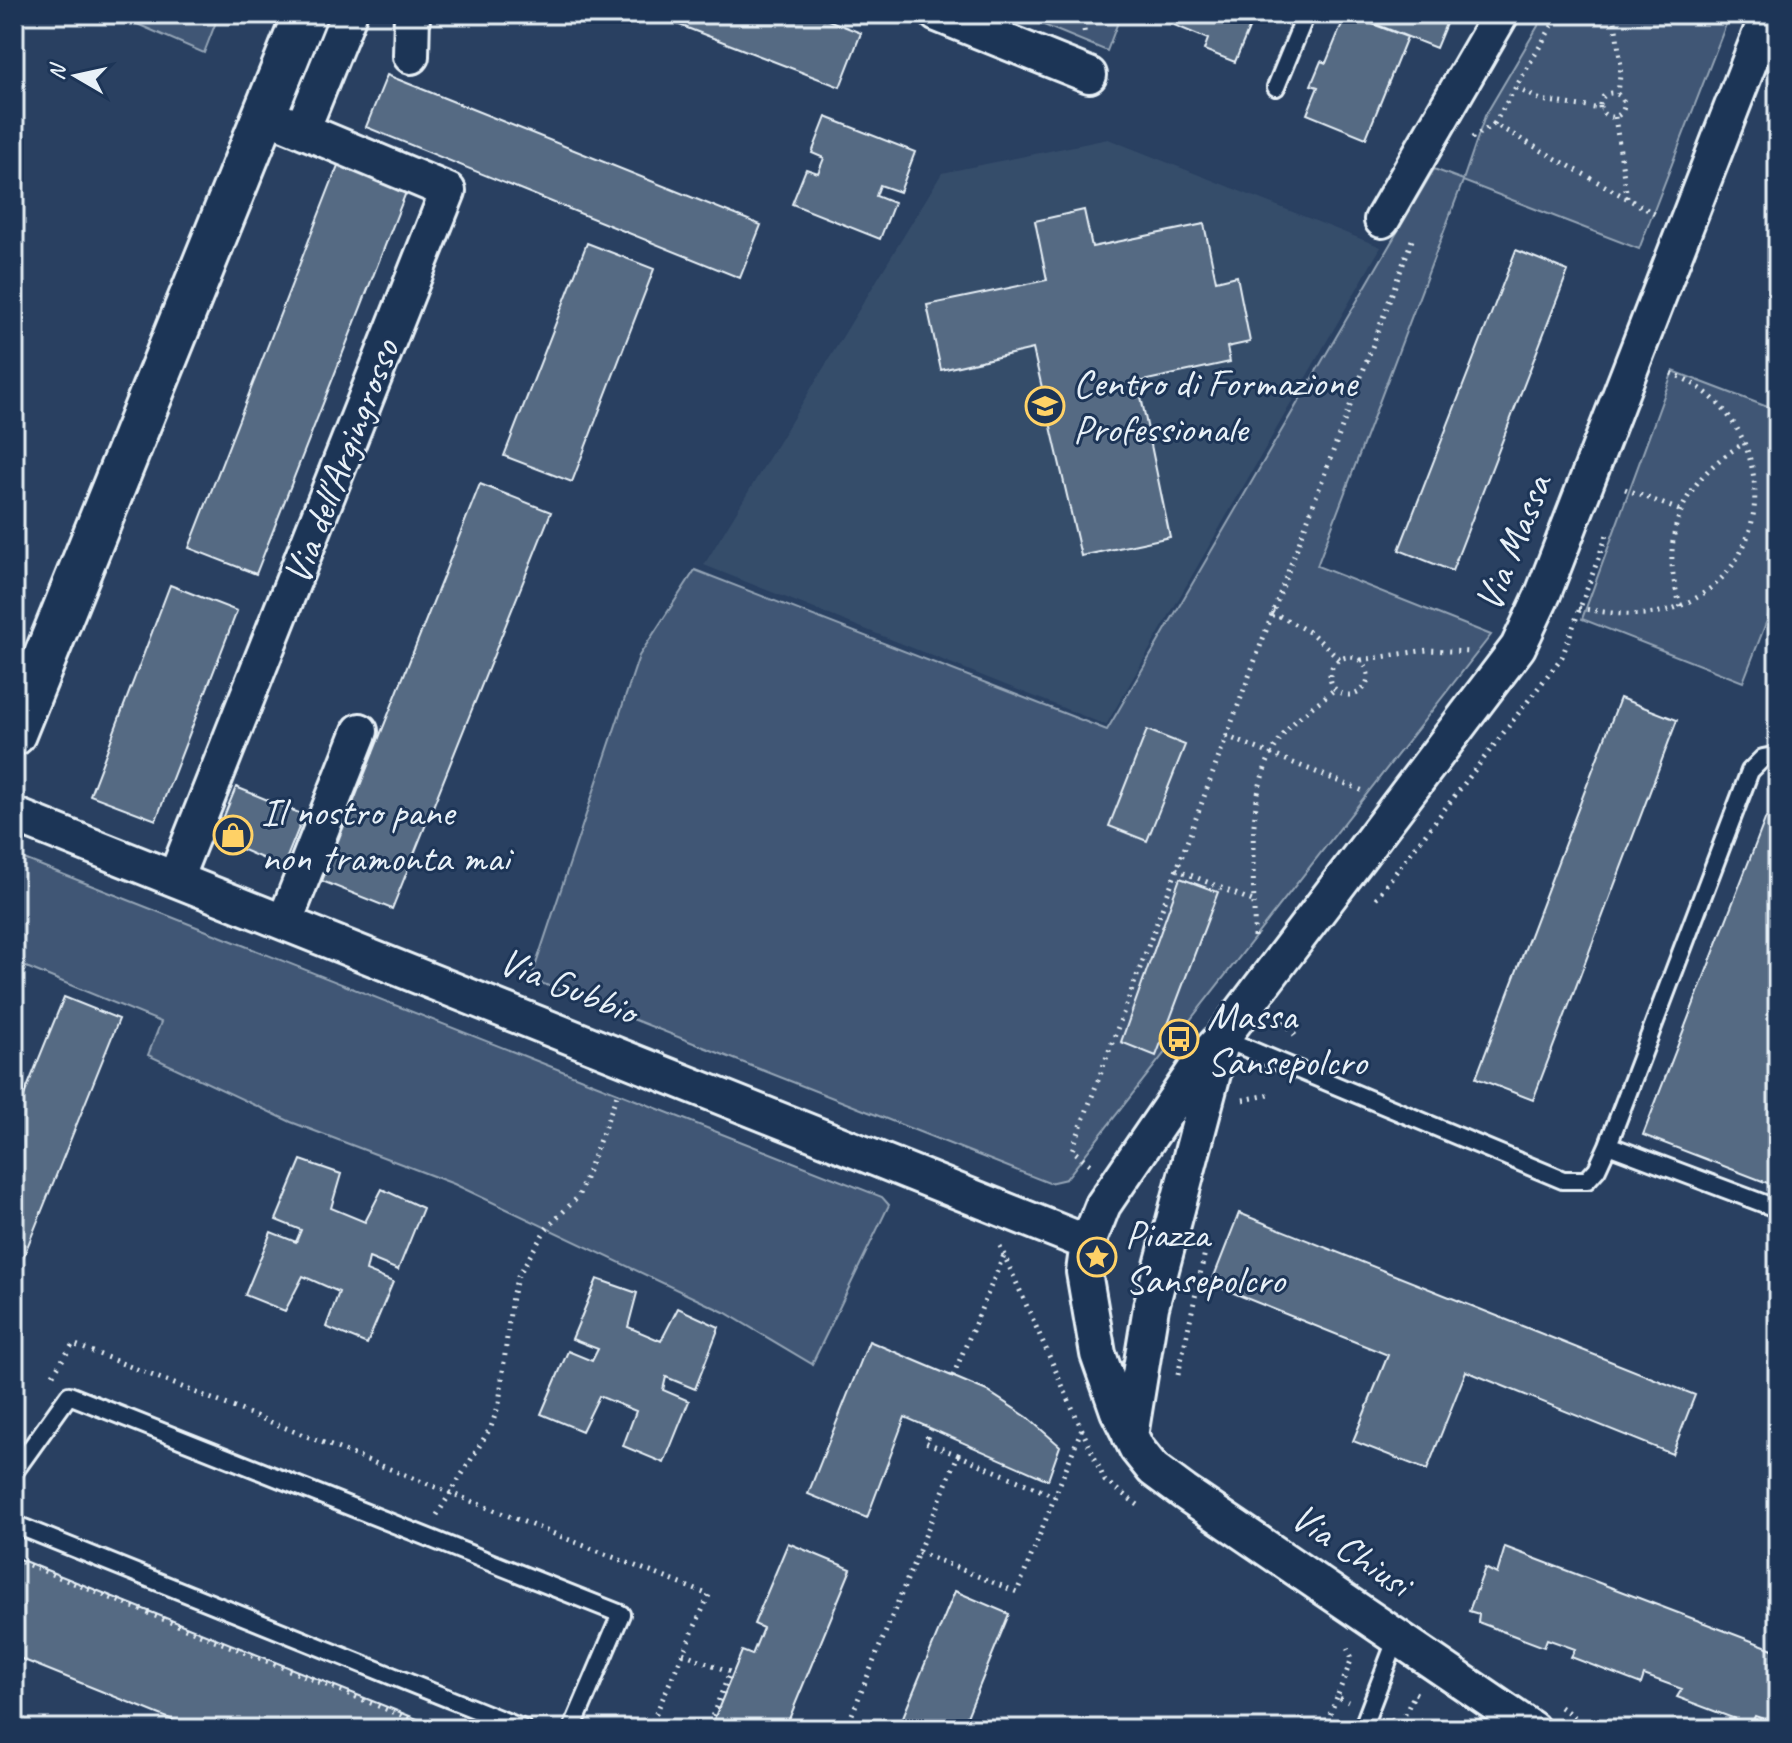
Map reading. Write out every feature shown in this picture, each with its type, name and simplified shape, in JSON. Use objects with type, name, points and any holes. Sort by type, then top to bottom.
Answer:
[{"type":"street","points":[[284,122],[305,14]]},
{"type":"street","points":[[14,734],[284,122],[349,14]]},
{"type":"street","points":[[411,56],[412,14]]},
{"type":"street","points":[[937,14],[1089,75]]},
{"type":"street","points":[[1382,220],[1501,14]]},
{"type":"street","name":"Via Massa","points":[[1222,1038],[1261,965],[1508,662],[1530,623],[1768,14]]},
{"type":"street","name":"Via dell'Argingrosso","points":[[175,879],[448,191],[284,122]]},
{"type":"street","points":[[285,921],[360,731]]},
{"type":"street","name":"Via Gubbio","points":[[14,815],[1088,1243]]},
{"type":"street","points":[[1130,1436],[1107,1383],[1092,1329],[1084,1272],[1088,1243],[1103,1205],[1125,1169],[1178,1091],[1222,1038]]},
{"type":"street","points":[[1130,1436],[1151,1307],[1222,1038]]},
{"type":"street","name":"Via Chiusi","points":[[1130,1436],[1143,1459],[1167,1479],[1532,1729]]},
{"type":"lane","points":[[1276,87],[1306,14]]},
{"type":"lane","points":[[1222,1038],[1563,1180],[1587,1180],[1608,1145],[1744,782],[1763,758],[1778,755]]},
{"type":"lane","points":[[1608,1145],[1778,1209]]},
{"type":"lane","points":[[14,1472],[69,1395],[621,1614],[572,1729]]},
{"type":"lane","points":[[14,1524],[524,1729]]},
{"type":"lane","points":[[1362,1729],[1398,1635]]},
{"type":"path","points":[[1426,145],[1444,156],[1494,124],[1559,14]]},
{"type":"path","points":[[1614,14],[1621,66],[1618,94],[1624,105],[1615,117],[1627,199]]},
{"type":"path","points":[[1516,88],[1541,100],[1601,109],[1607,116],[1615,117]]},
{"type":"path","points":[[1601,109],[1604,96],[1618,94]]},
{"type":"path","points":[[1494,124],[1653,213]]},
{"type":"path","points":[[1091,1164],[1072,1150],[1416,230]]},
{"type":"path","points":[[1663,386],[1674,357]]},
{"type":"path","points":[[1579,608],[1628,615],[1681,606],[1715,584],[1747,537],[1756,496],[1756,475],[1745,443],[1719,403],[1692,382],[1668,372]]},
{"type":"path","points":[[1681,606],[1670,564],[1679,510],[1712,466],[1745,443]]},
{"type":"path","points":[[1619,504],[1630,474]]},
{"type":"path","points":[[1625,489],[1679,510]]},
{"type":"path","points":[[1369,907],[1562,657],[1613,518]]},
{"type":"path","points":[[1272,612],[1311,633],[1340,659]]},
{"type":"path","points":[[1360,660],[1368,672],[1363,689],[1347,695],[1335,689],[1330,672],[1340,659],[1350,656],[1360,660],[1427,650],[1480,653]]},
{"type":"path","points":[[1261,965],[1255,902],[1256,806],[1271,753],[1288,729],[1335,689]]},
{"type":"path","points":[[1226,736],[1362,790]]},
{"type":"path","points":[[1176,869],[1255,902]]},
{"type":"path","points":[[1294,1003],[1285,1022],[1292,1036],[1306,1042]]},
{"type":"path","points":[[424,1537],[481,1450],[499,1404],[512,1296],[518,1276],[546,1229],[578,1197],[620,1088]]},
{"type":"path","points":[[1237,1108],[1244,1099],[1273,1094]]},
{"type":"path","points":[[1083,1175],[1100,1153]]},
{"type":"path","points":[[1177,1383],[1206,1246]]},
{"type":"path","points":[[953,1376],[1004,1255]]},
{"type":"path","points":[[48,1382],[73,1344],[709,1595],[649,1729]]},
{"type":"path","points":[[918,1552],[1017,1592],[1082,1427]]},
{"type":"path","points":[[931,1429],[925,1442],[1054,1496]]},
{"type":"path","points":[[846,1729],[958,1455]]},
{"type":"path","points":[[14,1559],[435,1729]]},
{"type":"path","points":[[683,1653],[730,1672],[707,1729]]},
{"type":"path","points":[[1398,1729],[1415,1693],[1426,1701]]},
{"type":"path","points":[[1324,1729],[1337,1697]]},
{"type":"path","points":[[1554,1703],[1593,1729]]},
{"type":"path","points":[[1438,1709],[1460,1725]]},
{"type":"shaded area","points":[[114,14],[219,14],[204,53]]},
{"type":"shaded area","points":[[1017,14],[1121,14],[1107,51]]},
{"type":"shaded area","points":[[1545,14],[1730,14],[1639,249],[1463,181],[1317,566],[1491,635],[1066,1179],[1049,1183],[531,979],[639,656],[695,570],[1107,730],[1434,169],[1463,180],[1485,116]]},
{"type":"shaded area","name":"Centro di Formazione Professionale","points":[[1108,139],[1381,247],[1106,725],[704,565],[942,173]]},
{"type":"shaded area","points":[[1673,371],[1778,411],[1778,592],[1743,682],[1582,619]]},
{"type":"shaded area","points":[[14,855],[882,1197],[889,1205],[812,1364],[726,1313],[454,1184],[291,1122],[148,1055],[161,1022],[14,962]]},
{"type":"building","points":[[651,14],[813,14],[861,33],[840,87]]},
{"type":"building","points":[[1178,14],[1255,14],[1235,62],[1204,50],[1208,39],[1174,25]]},
{"type":"building","points":[[1346,14],[1407,37],[1366,138],[1307,114],[1318,87],[1311,85],[1321,61],[1326,63]]},
{"type":"building","points":[[1379,14],[1450,14],[1436,48],[1375,24]]},
{"type":"building","points":[[387,75],[761,225],[740,278],[366,127]]},
{"type":"building","points":[[826,117],[915,152],[900,192],[880,185],[876,196],[894,203],[880,239],[792,204],[806,169],[818,173],[824,158],[812,153]]},
{"type":"building","points":[[344,150],[412,177],[256,574],[189,548]]},
{"type":"building","points":[[1084,210],[1092,247],[1204,224],[1216,281],[1237,276],[1250,342],[1227,347],[1230,362],[1138,382],[1170,537],[1081,556],[1033,349],[941,370],[927,305],[1047,280],[1035,221]]},
{"type":"building","points":[[587,243],[654,269],[572,482],[504,456]]},
{"type":"building","points":[[1516,250],[1568,271],[1452,571],[1399,550]]},
{"type":"building","points":[[480,484],[551,512],[392,909],[322,881]]},
{"type":"building","points":[[170,585],[237,611],[156,820],[90,795]]},
{"type":"building","points":[[1620,698],[1677,720],[1533,1100],[1476,1078]]},
{"type":"building","points":[[1147,730],[1185,745],[1147,841],[1109,826]]},
{"type":"building","points":[[236,787],[304,815],[283,867],[215,838]]},
{"type":"building","points":[[1766,817],[1778,822],[1778,1187],[1643,1135]]},
{"type":"building","points":[[1180,878],[1218,892],[1156,1056],[1121,1042]]},
{"type":"building","points":[[64,997],[119,1019],[14,1280],[14,1120]]},
{"type":"building","points":[[301,1160],[341,1174],[331,1208],[365,1222],[382,1189],[423,1208],[398,1270],[369,1258],[366,1271],[393,1282],[367,1344],[326,1327],[339,1292],[303,1276],[285,1311],[245,1295],[271,1232],[296,1242],[301,1230],[276,1220]]},
{"type":"building","points":[[1239,1213],[1695,1395],[1672,1454],[1466,1371],[1427,1470],[1353,1441],[1388,1355],[1211,1284]]},
{"type":"building","points":[[597,1279],[637,1293],[628,1327],[661,1341],[678,1308],[719,1327],[695,1389],[666,1377],[663,1390],[689,1401],[664,1463],[623,1446],[636,1411],[599,1396],[582,1431],[541,1414],[568,1351],[592,1361],[598,1349],[572,1339]]},
{"type":"building","points":[[869,1341],[987,1391],[1027,1417],[1060,1446],[1048,1480],[905,1417],[867,1518],[808,1494]]},
{"type":"building","points":[[788,1543],[851,1569],[785,1729],[710,1729],[742,1651],[752,1655],[763,1628],[754,1624]]},
{"type":"building","points":[[1505,1547],[1778,1651],[1778,1724],[1755,1716],[1751,1725],[1677,1697],[1682,1689],[1644,1675],[1641,1684],[1571,1657],[1575,1649],[1547,1639],[1544,1647],[1478,1622],[1479,1614],[1469,1611],[1485,1568],[1497,1574]]},
{"type":"building","points":[[14,1557],[442,1729],[195,1729],[14,1656]]},
{"type":"building","points":[[955,1591],[1009,1614],[962,1729],[898,1729]]},
{"type":"place","name":"Centro di Formazione Professionale","points":[[1045,406]]},
{"type":"place","name":"Il nostro pane non tramonta mai","points":[[233,835]]},
{"type":"place","name":"Massa Sansepolcro","points":[[1179,1039]]},
{"type":"place","name":"Piazza Sansepolcro","points":[[1097,1257]]}]
